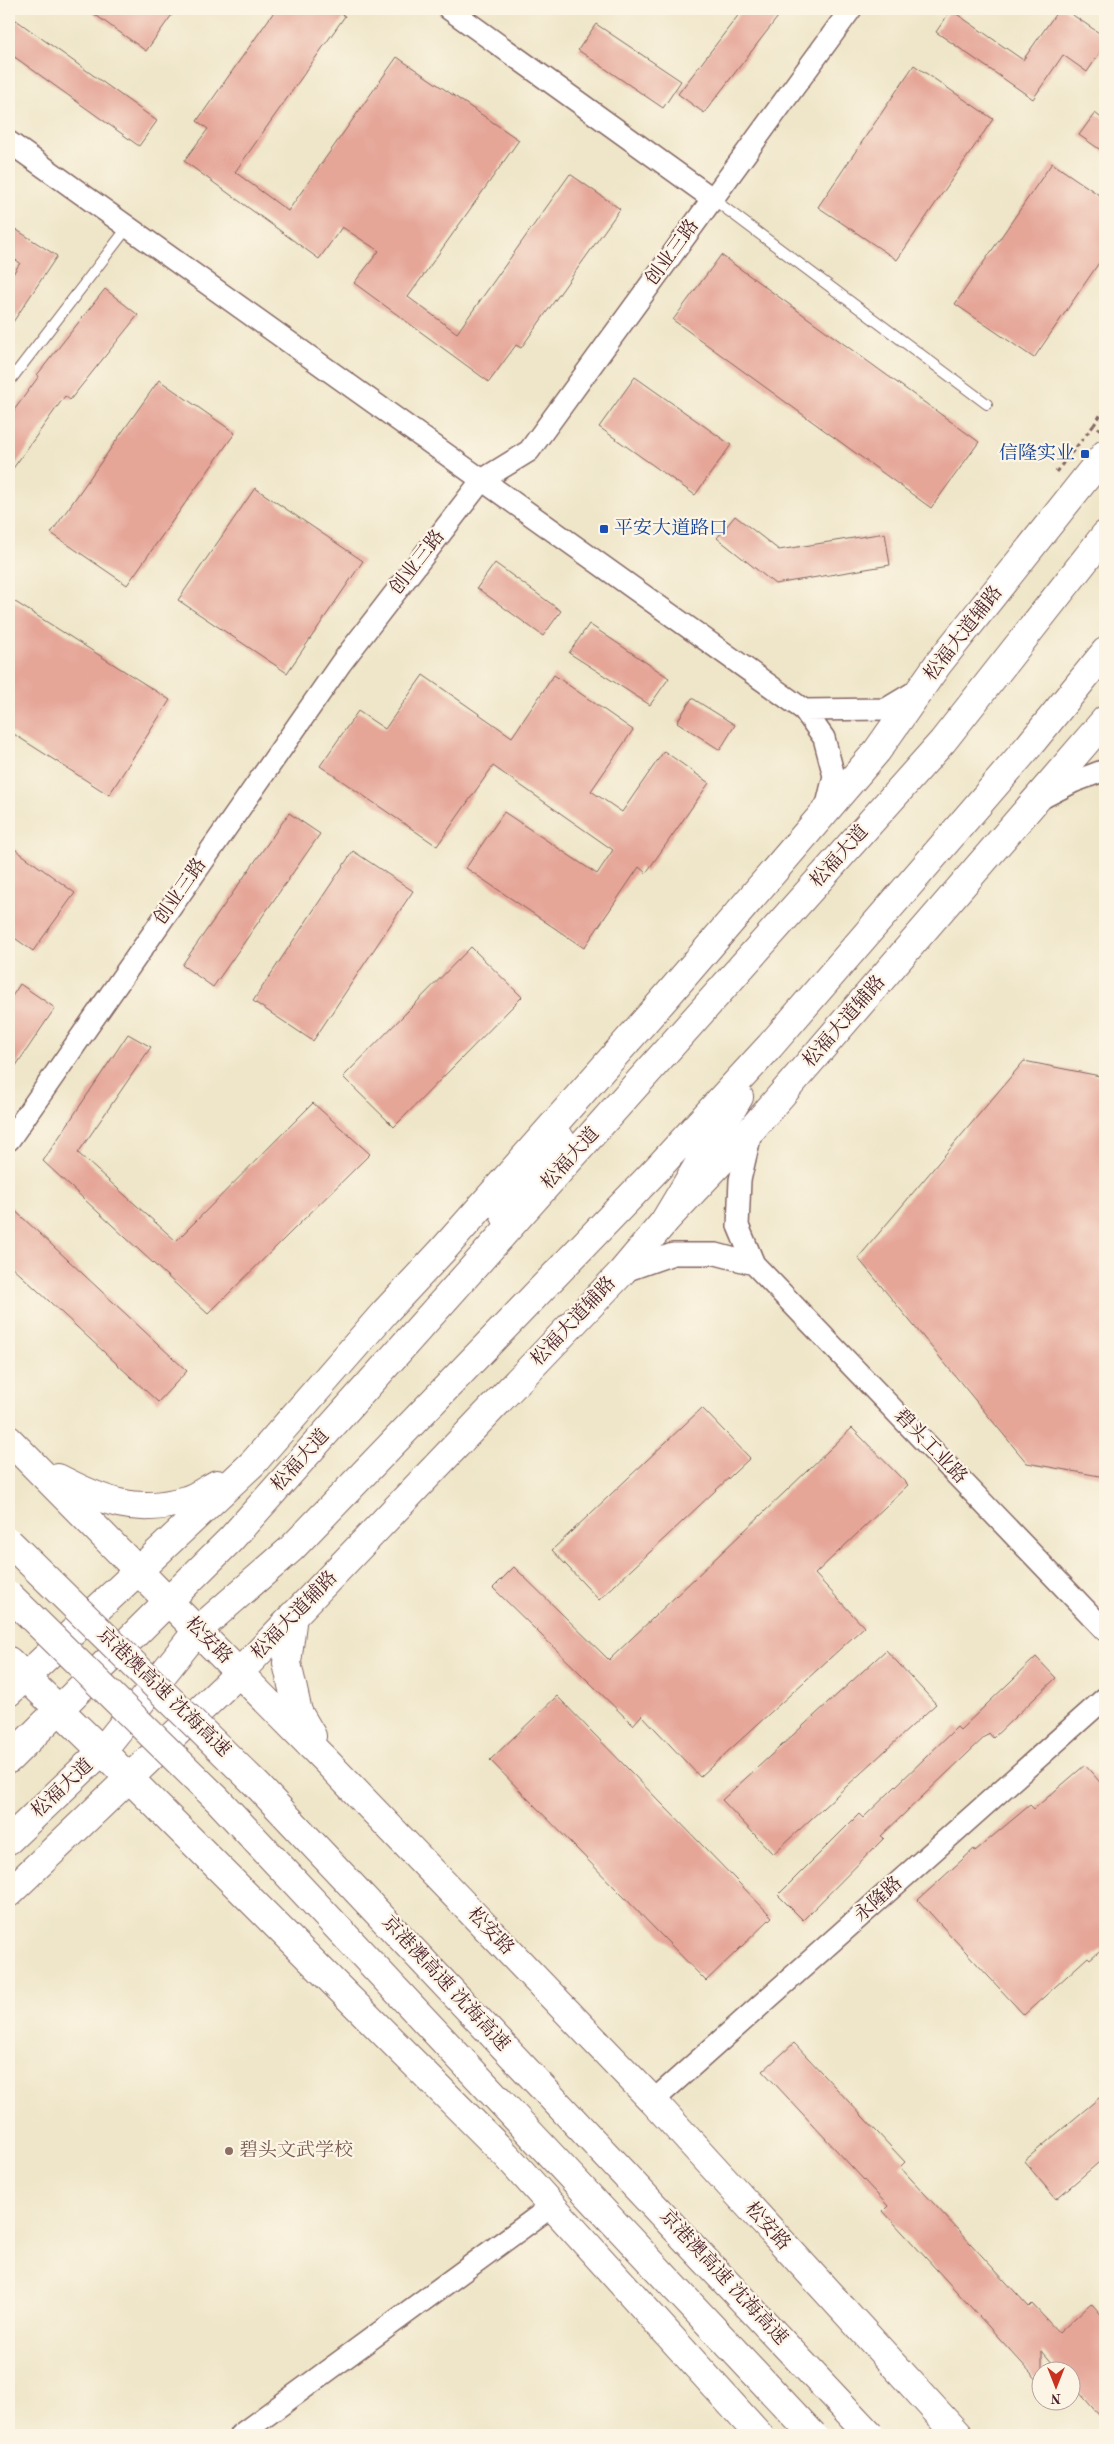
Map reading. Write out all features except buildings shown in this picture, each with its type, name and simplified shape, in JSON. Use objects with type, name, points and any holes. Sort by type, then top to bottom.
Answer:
[{"type":"main road","name":"松福大道辅路","points":[[14,1677],[137,1571],[253,1463],[667,996],[826,812],[877,751],[922,687],[1105,454]]},
{"type":"main road","name":"松福大道","points":[[9,1759],[60,1711],[231,1539],[942,741],[1105,535]]},
{"type":"main road","name":"松福大道","points":[[9,1840],[102,1752],[197,1631],[291,1549],[650,1176],[770,1046],[1028,747],[1105,652]]},
{"type":"main road","name":"松福大道辅路","points":[[9,1893],[240,1673],[293,1615],[327,1583],[622,1272],[664,1222],[752,1129],[1105,720]]},
{"type":"main road","name":"松福大道辅路","points":[[439,1306],[667,996]]},
{"type":"main road","points":[[664,1222],[770,1046]]},
{"type":"main road","name":"松福大道辅路","points":[[385,1312],[630,1093]]},
{"type":"main road","name":"松安路","points":[[9,1440],[326,1761],[652,2101],[958,2435]]},
{"type":"main road","points":[[35,1465],[90,1495],[140,1508],[188,1500],[253,1463]]},
{"type":"main road","name":"京港澳高速 沈海高速","points":[[9,1542],[259,1787],[870,2435]]},
{"type":"main road","name":"京港澳高速 沈海高速","points":[[9,1595],[218,1800],[813,2435]]},
{"type":"main road","points":[[293,1615],[287,1663],[298,1712],[326,1761]]},
{"type":"main road","points":[[14,1677],[60,1711],[508,2157],[759,2435]]},
{"type":"street","points":[[449,9],[713,199]]},
{"type":"street","name":"创业三路","points":[[9,1140],[341,663],[482,480],[528,451],[851,9]]},
{"type":"street","points":[[9,142],[804,710],[824,738],[834,776],[826,812]]},
{"type":"street","points":[[804,710],[886,709],[922,687]]},
{"type":"street","points":[[1037,800],[1074,782],[1105,770]]},
{"type":"street","points":[[752,1129],[740,1180],[738,1226],[754,1264]]},
{"type":"street","points":[[622,1272],[673,1254],[716,1254],[754,1264]]},
{"type":"street","name":"碧头工业路","points":[[754,1264],[1105,1630]]},
{"type":"street","name":"永隆路","points":[[652,2101],[1105,1698]]},
{"type":"street","points":[[240,2435],[552,2206]]},
{"type":"lane","points":[[713,199],[987,404]]},
{"type":"lane","points":[[9,382],[128,227]]},
{"type":"path","points":[[1056,472],[1094,425],[1105,408]]},
{"type":"path","points":[[1094,425],[1105,434]]},
{"type":"place","name":"信隆实业","points":[[1085,454]]},
{"type":"place","name":"平安大道路口","points":[[604,529]]},
{"type":"place","name":"碧头文武学校","points":[[229,2151]]}]
